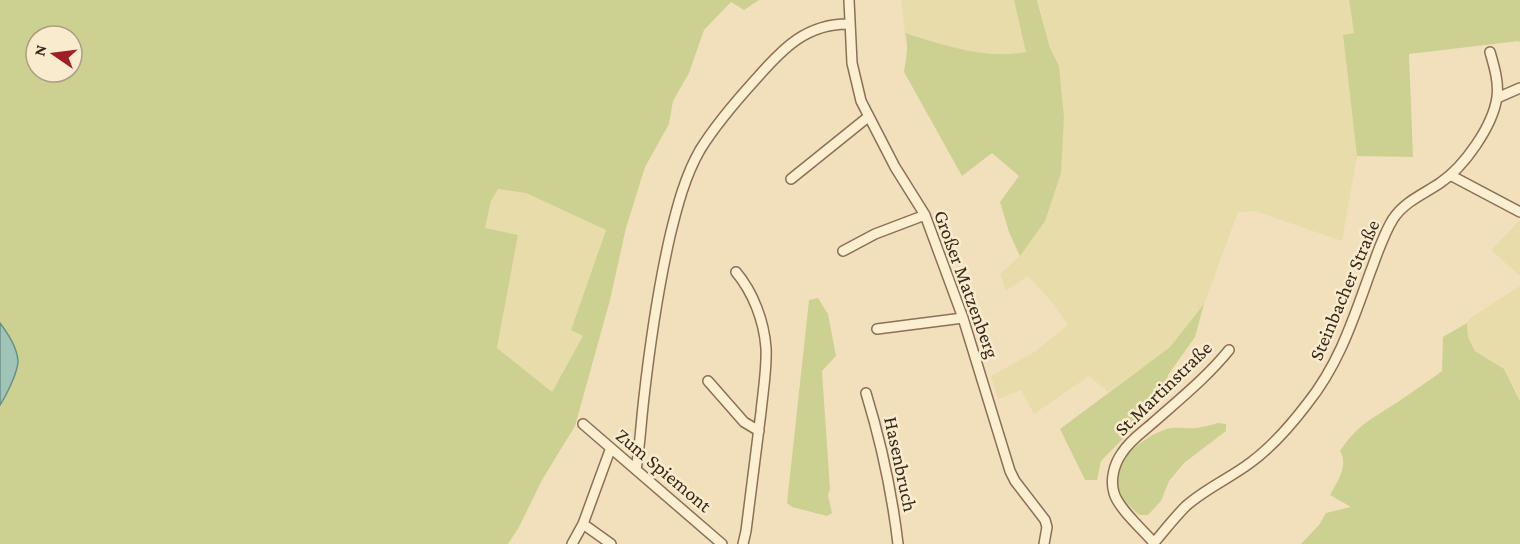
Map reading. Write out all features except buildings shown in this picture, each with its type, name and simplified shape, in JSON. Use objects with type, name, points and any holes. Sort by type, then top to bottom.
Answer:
[{"type":"street","name":"Großer Matzenberg","points":[[849,0],[855,81],[868,117],[925,215],[963,318],[1010,471],[1045,520],[1047,527],[1044,544]]},
{"type":"street","points":[[636,470],[652,337],[667,250],[676,212],[696,160],[719,123],[740,97],[789,45],[809,31],[825,25],[850,24]]},
{"type":"street","name":"Steinbacher Straße","points":[[1154,544],[1188,504],[1252,461],[1267,448],[1307,404],[1328,375],[1341,352],[1378,251],[1394,217],[1413,199],[1450,175],[1472,151],[1482,134],[1497,98],[1491,52]]},
{"type":"street","points":[[1497,98],[1520,88]]},
{"type":"street","points":[[791,179],[868,117]]},
{"type":"street","points":[[1450,175],[1520,212]]},
{"type":"street","points":[[843,251],[875,234],[925,215]]},
{"type":"street","points":[[736,272],[744,281],[754,302],[762,324],[766,348],[759,431],[746,531],[742,544]]},
{"type":"street","points":[[877,328],[963,318]]},
{"type":"street","name":"St.Martinstraße","points":[[1154,544],[1117,500],[1113,491],[1112,479],[1115,466],[1121,453],[1132,441],[1211,372],[1229,350]]},
{"type":"street","points":[[708,381],[744,422],[759,431]]},
{"type":"street","name":"Hasenbruch","points":[[866,393],[878,436],[895,516],[897,544]]},
{"type":"street","name":"Zum Spiemont","points":[[583,424],[610,450],[722,544]]},
{"type":"street","points":[[572,544],[583,524],[610,450]]},
{"type":"street","points":[[583,524],[611,544]]},
{"type":"shaded area","points":[[901,0],[1014,0],[1027,52],[988,55],[961,50],[905,33]]},
{"type":"shaded area","points":[[1038,0],[1349,0],[1354,34],[1343,36],[1357,156],[1342,241],[1255,211],[1238,212],[1204,304],[1170,347],[1108,392],[1089,376],[1034,414],[1021,390],[998,399],[991,376],[1036,351],[1068,325],[1052,302],[1028,276],[1006,291],[1000,274],[1020,256],[1064,117],[1059,66],[1050,48]]},
{"type":"shaded area","points":[[498,189],[526,193],[606,230],[571,330],[584,335],[552,392],[497,348],[518,235],[485,229],[491,201]]},
{"type":"shaded area","points":[[1520,220],[1520,276],[1491,250]]},
{"type":"shaded area","points":[[1520,286],[1520,401],[1514,387],[1490,360],[1475,351],[1468,337],[1467,323],[1470,318]]},
{"type":"green space","points":[[0,0],[759,0],[744,10],[731,2],[704,30],[689,73],[673,101],[669,124],[645,167],[626,228],[610,300],[575,426],[542,480],[508,544],[0,544],[0,405],[6,396],[11,339],[0,323]],"holes":[[[498,189],[526,193],[606,230],[571,330],[583,336],[552,392],[497,348],[518,235],[485,228],[491,201]]]},
{"type":"green space","points":[[1014,0],[1037,0],[1050,48],[1059,66],[1064,117],[1061,173],[1045,221],[1020,256],[1009,232],[1000,202],[1019,176],[992,153],[962,176],[904,72],[907,48],[905,33],[980,53],[1026,52]]},
{"type":"green space","points":[[1349,0],[1520,0],[1520,43],[1519,41],[1409,54],[1413,157],[1357,156],[1343,35],[1354,33]]},
{"type":"green space","points":[[818,298],[828,314],[836,356],[822,371],[830,489],[828,495],[832,513],[827,516],[792,507],[787,503],[809,300]]},
{"type":"green space","points":[[1204,304],[1195,337],[1168,375],[1165,396],[1101,461],[1097,480],[1085,480],[1060,429],[1170,347]]},
{"type":"green space","points":[[1467,323],[1468,337],[1475,351],[1504,369],[1520,401],[1520,544],[1301,544],[1319,525],[1326,513],[1351,507],[1330,495],[1343,468],[1340,451],[1347,441],[1368,421],[1442,371],[1443,337]]},
{"type":"green space","points":[[1218,423],[1226,424],[1226,431],[1184,463],[1169,481],[1161,501],[1148,515],[1139,515],[1123,498],[1117,484],[1117,474],[1127,455],[1145,440],[1164,430],[1196,428]]},
{"type":"water","points":[[0,323],[14,346],[18,361],[14,377],[0,405]]}]
